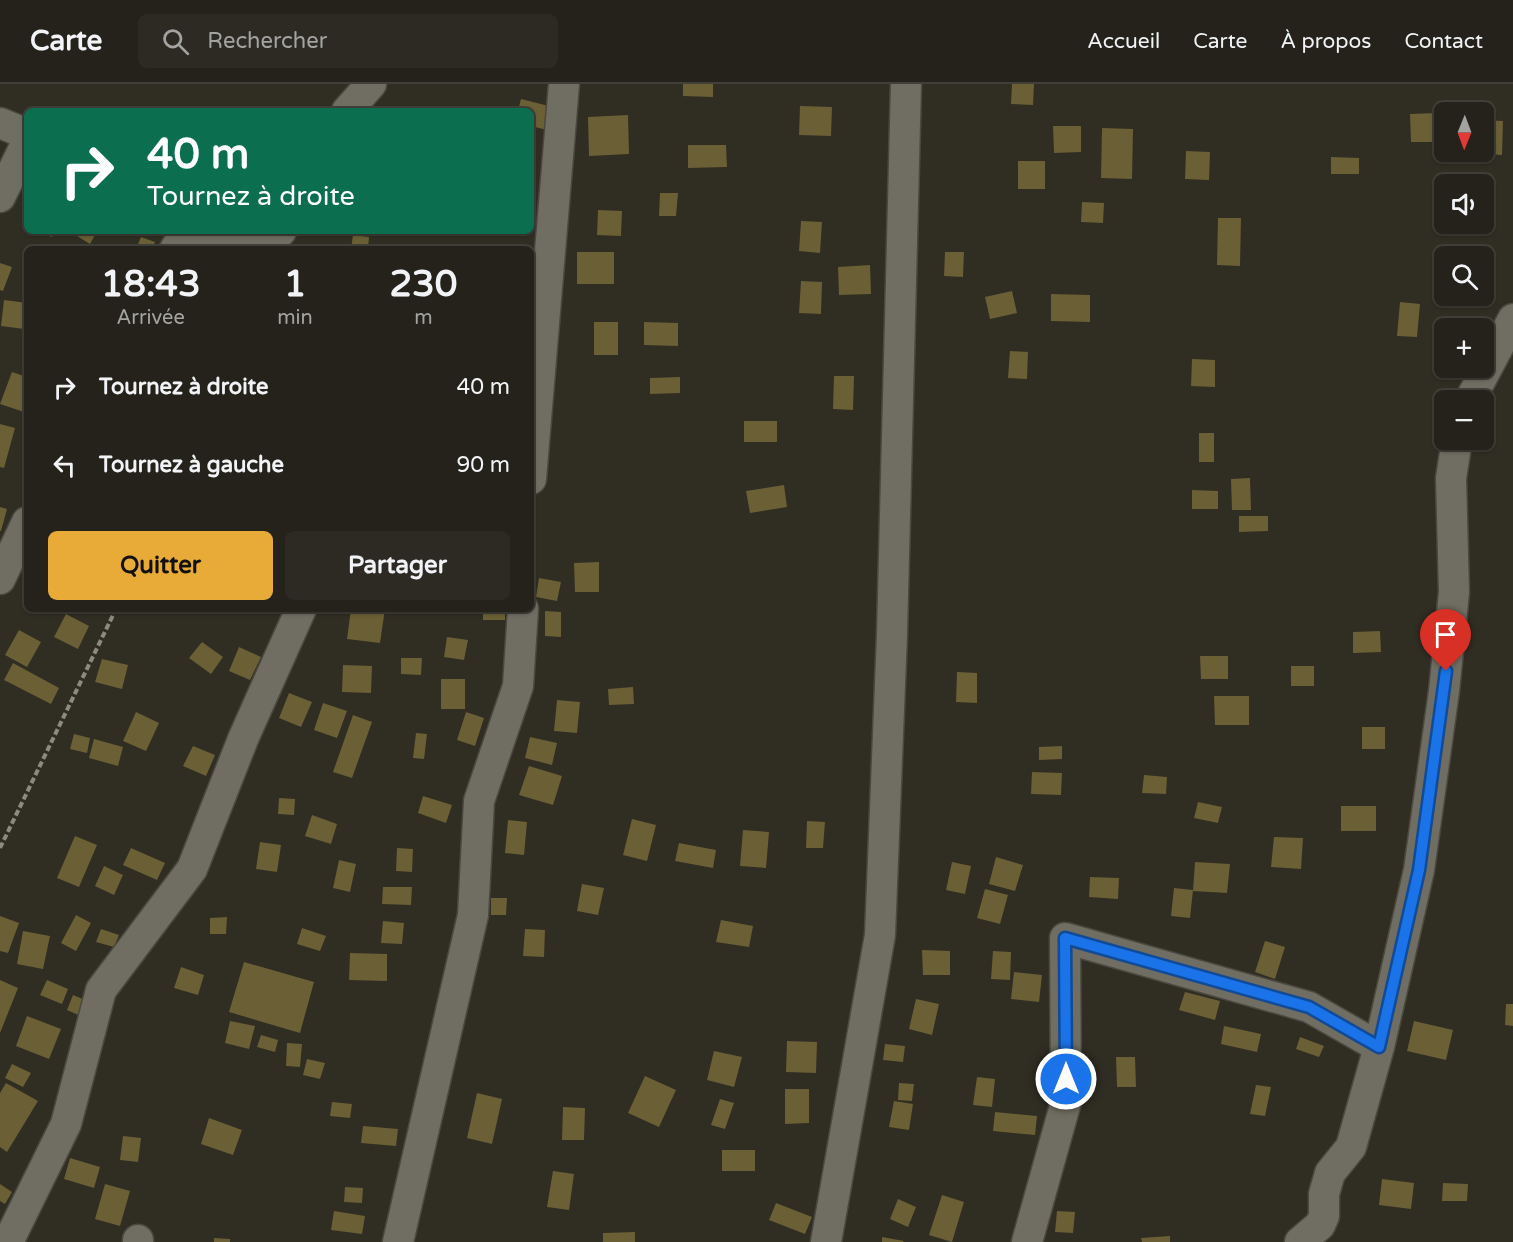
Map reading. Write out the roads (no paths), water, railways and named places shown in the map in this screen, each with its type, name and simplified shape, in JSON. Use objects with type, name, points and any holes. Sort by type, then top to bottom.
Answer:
[{"type":"street","points":[[350,108],[371,84]]},
{"type":"street","points":[[534,412],[564,84]]},
{"type":"street","points":[[826,1242],[880,935],[892,634],[906,84]]},
{"type":"street","points":[[0,123],[24,133]]},
{"type":"street","points":[[0,197],[24,148]]},
{"type":"street","points":[[233,234],[275,238]]},
{"type":"street","points":[[255,234],[275,238]]},
{"type":"street","points":[[1475,390],[1513,319]]},
{"type":"street","points":[[1300,1242],[1320,1225],[1324,1216],[1324,1194],[1330,1173],[1351,1147],[1379,1047],[1419,870],[1444,691],[1454,592],[1451,478],[1455,450]]},
{"type":"street","points":[[0,579],[24,528]]},
{"type":"street","points":[[8,1242],[66,1124],[101,990],[192,869],[243,739],[300,612]]},
{"type":"street","points":[[398,1242],[473,915],[479,801],[518,686],[523,612]]},
{"type":"street","points":[[1027,1242],[1066,1102],[1065,938],[1309,1007],[1379,1047]]}]
